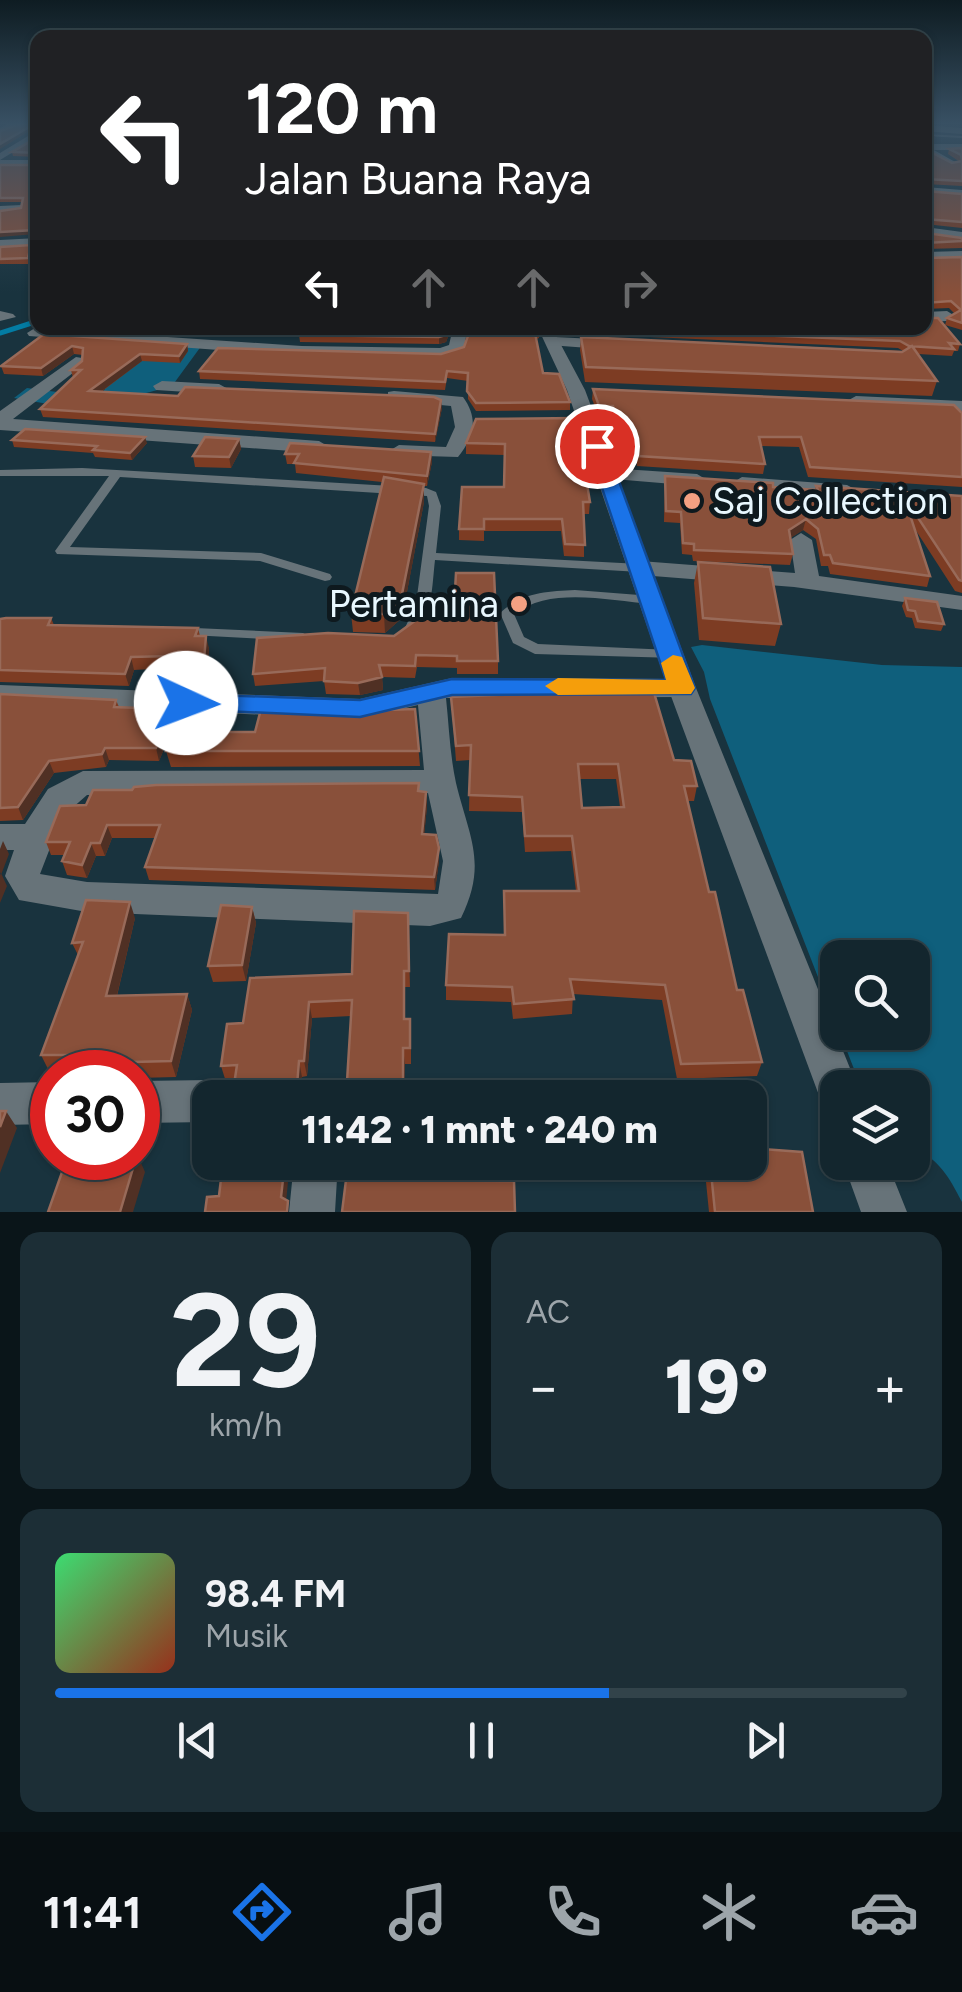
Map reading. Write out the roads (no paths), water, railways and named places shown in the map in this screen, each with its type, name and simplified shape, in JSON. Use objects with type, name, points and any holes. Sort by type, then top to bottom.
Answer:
[{"type":"street","points":[[932,191],[962,193]]},
{"type":"street","points":[[0,209],[18,207]]},
{"type":"street","points":[[7,227],[16,234],[17,243]]},
{"type":"street","points":[[932,232],[962,236]]},
{"type":"street","points":[[0,244],[30,242]]},
{"type":"street","points":[[932,256],[962,255]]},
{"type":"street","points":[[932,317],[947,316]]},
{"type":"street","points":[[65,335],[302,351],[441,353],[457,348],[458,335]]},
{"type":"street","points":[[549,335],[608,474],[682,688],[830,1070]]},
{"type":"street","points":[[561,335],[631,346]]},
{"type":"street","points":[[0,422],[76,362]]},
{"type":"street","points":[[162,386],[242,390]]},
{"type":"street","points":[[0,422],[452,453],[474,421],[462,405],[449,398],[372,395]]},
{"type":"street","points":[[833,400],[962,406]]},
{"type":"street","points":[[608,474],[869,492]]},
{"type":"street","points":[[801,540],[808,582]]},
{"type":"street","points":[[640,568],[808,582],[962,603]]},
{"type":"street","points":[[0,694],[360,708],[431,690],[486,686],[682,688]]},
{"type":"street","points":[[431,690],[440,781],[457,844],[459,889],[449,907],[430,911],[87,897],[32,890],[22,876],[35,837],[57,800],[83,783],[440,781]]},
{"type":"street","points":[[0,837],[35,837]]},
{"type":"street","points":[[160,1102],[192,1101]]},
{"type":"street","points":[[0,1104],[30,1103]]},
{"type":"street","points":[[312,1212],[315,1180]]},
{"type":"street","points":[[872,1180],[884,1212]]},
{"type":"lane","points":[[0,473],[117,473],[381,485],[426,491],[432,494],[435,506],[423,604],[414,628],[402,638]]},
{"type":"lane","points":[[117,473],[61,551],[269,558],[325,576]]},
{"type":"lane","points":[[429,556],[640,568]]},
{"type":"lane","points":[[652,600],[541,595],[518,602],[507,613],[518,640],[535,649],[670,655]]},
{"type":"lane","points":[[195,632],[322,638]]},
{"type":"waterway","points":[[0,333],[30,324]]},
{"type":"place","name":"Saj Collection","points":[[692,501]]},
{"type":"place","name":"Pertamina","points":[[519,604]]}]
